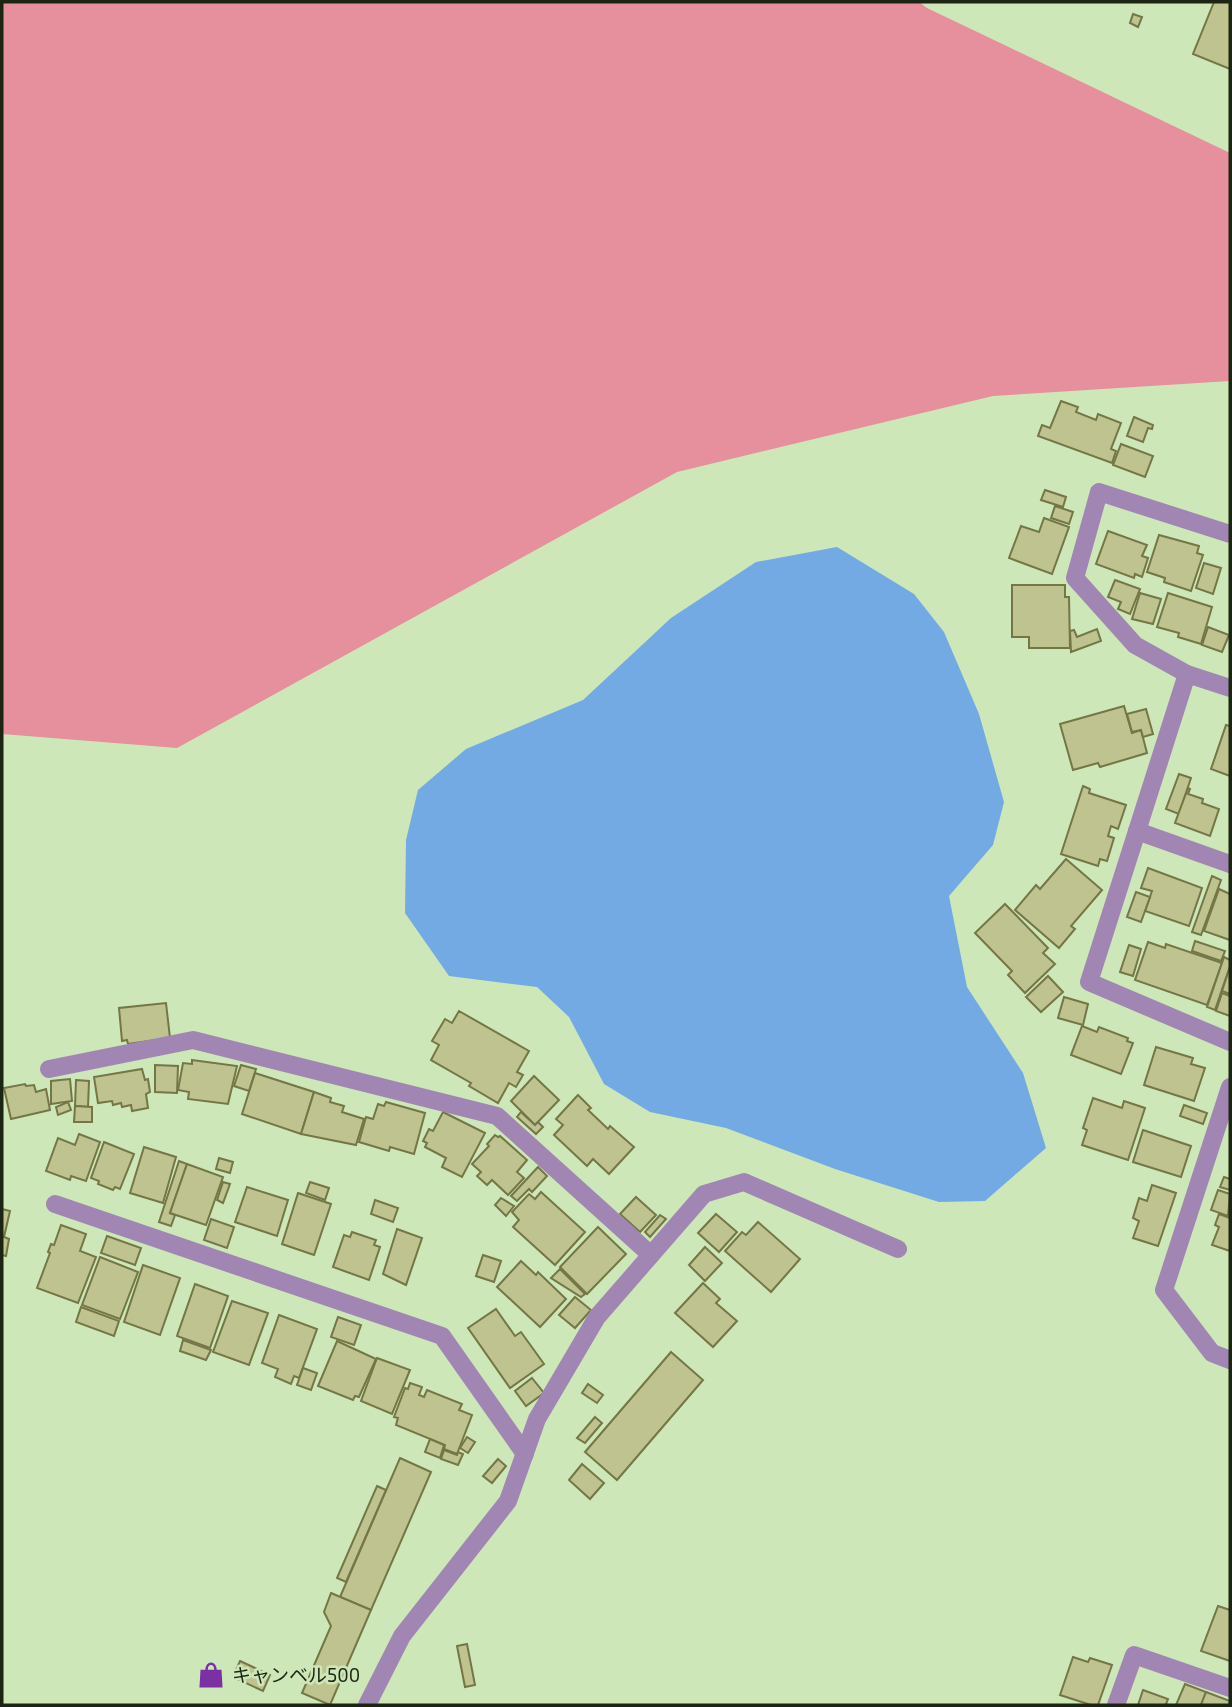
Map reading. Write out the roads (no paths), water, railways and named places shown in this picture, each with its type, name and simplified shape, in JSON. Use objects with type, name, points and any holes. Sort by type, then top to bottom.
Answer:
[{"type":"street","points":[[1230,534],[1099,492],[1075,578],[1135,645],[1187,674],[1230,688]]},
{"type":"street","points":[[1187,674],[1088,982],[1230,1042]]},
{"type":"street","points":[[1137,831],[1230,864]]},
{"type":"street","points":[[49,1069],[193,1040],[497,1116],[651,1255]]},
{"type":"street","points":[[1230,1087],[1164,1290],[1212,1353],[1230,1360]]},
{"type":"street","points":[[367,1705],[402,1636],[508,1501],[537,1419],[597,1317],[704,1194],[744,1182],[898,1249]]},
{"type":"street","points":[[55,1204],[442,1336],[525,1454]]},
{"type":"street","points":[[1116,1705],[1134,1655],[1230,1688]]},
{"type":"water","points":[[837,547],[914,594],[944,632],[979,714],[1004,802],[993,845],[949,896],[967,987],[1023,1073],[1046,1148],[985,1201],[939,1202],[835,1169],[726,1128],[650,1112],[604,1084],[569,1017],[537,987],[449,976],[405,913],[406,840],[418,790],[466,749],[583,700],[671,618],[756,562]]},
{"type":"place","name":"キャンベル500","points":[[211,1675]]}]
